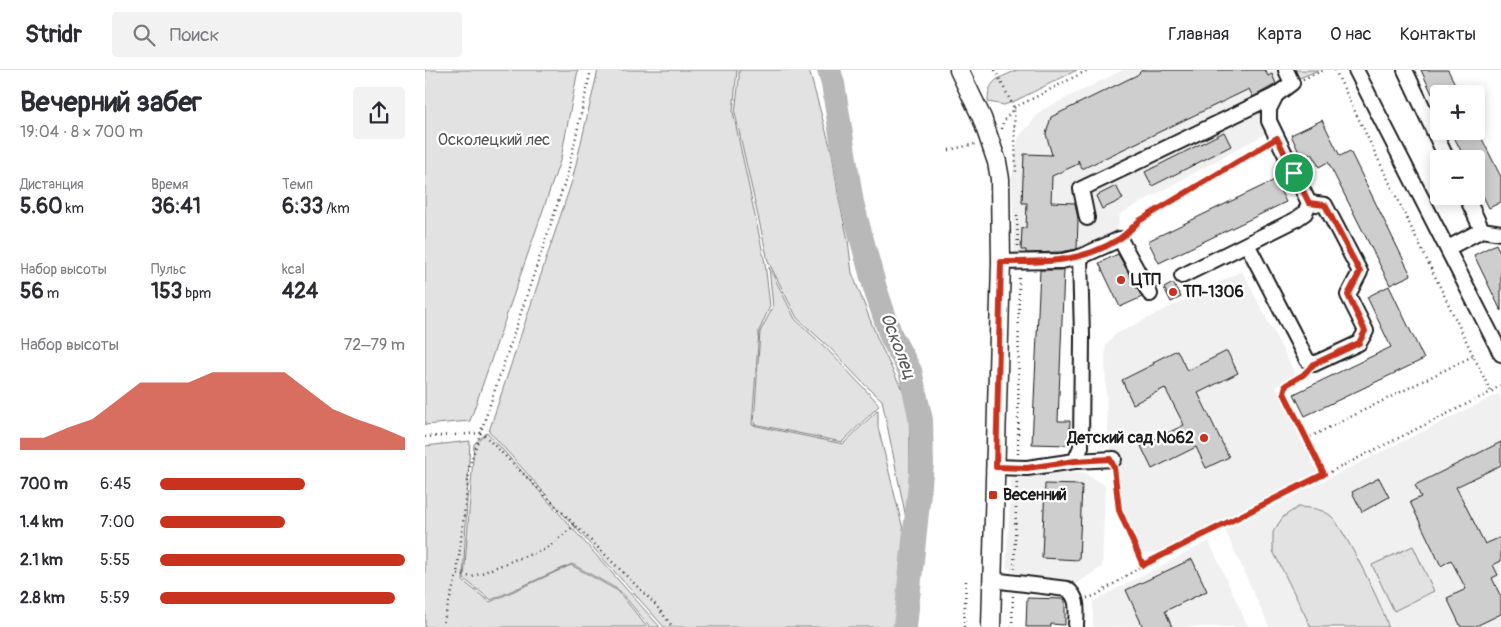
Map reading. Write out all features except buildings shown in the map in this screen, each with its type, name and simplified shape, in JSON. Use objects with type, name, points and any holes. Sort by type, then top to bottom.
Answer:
[{"type":"main road","points":[[959,70],[982,118],[997,162],[1010,262],[996,467],[991,627]]},
{"type":"lane","points":[[1087,218],[1081,189],[1276,95],[1292,83],[1286,70]]},
{"type":"lane","points":[[1356,70],[1501,354]]},
{"type":"lane","points":[[1405,70],[1443,150]]},
{"type":"lane","points":[[1182,276],[1295,220],[1305,213],[1309,203],[1269,121],[1269,109],[1276,95]]},
{"type":"lane","points":[[1247,244],[1307,360],[1314,364],[1359,343],[1365,331],[1348,295],[1360,272],[1325,205],[1309,203]]},
{"type":"lane","points":[[1470,205],[1482,230]]},
{"type":"lane","points":[[1447,248],[1482,230],[1501,233]]},
{"type":"lane","points":[[1010,262],[1062,260],[1080,257],[1120,239],[1150,294]]},
{"type":"lane","points":[[1075,461],[1081,447],[1082,336],[1080,257]]},
{"type":"lane","points":[[996,467],[1027,468],[1075,461],[1112,459]]},
{"type":"lane","points":[[992,580],[1067,589],[1073,593],[1076,602],[1076,627]]},
{"type":"path","points":[[443,627],[457,574],[471,464],[567,176],[591,70]]},
{"type":"path","points":[[995,70],[1014,108],[1016,176]]},
{"type":"path","points":[[1014,108],[1088,70]]},
{"type":"path","points":[[1292,83],[1324,70]]},
{"type":"path","points":[[1335,70],[1491,392]]},
{"type":"path","points":[[1120,239],[1139,221],[1277,138]]},
{"type":"path","points":[[1012,627],[1017,467],[1010,262],[1017,214]]},
{"type":"path","points":[[1306,439],[1473,356]]},
{"type":"path","points":[[1314,364],[1303,375],[1286,385],[1284,393],[1324,474]]},
{"type":"path","points":[[1076,602],[1095,596],[1143,565],[1491,392],[1501,385]]},
{"type":"path","points":[[425,437],[482,433],[654,603],[673,627]]},
{"type":"path","points":[[1112,459],[1119,510],[1143,565]]},
{"type":"path","points":[[457,574],[472,577],[511,561],[547,550],[575,525]]},
{"type":"path","points":[[964,627],[966,580]]},
{"type":"shaded area","points":[[1123,70],[1277,70],[1284,85],[1265,134],[1120,214],[1116,236],[1087,258],[1014,256],[1012,178],[1018,138],[1042,110]]},
{"type":"shaded area","points":[[1242,271],[1296,375],[1276,386],[1318,472],[1158,552],[1143,554],[1121,510],[1116,467],[1109,442],[1107,420],[1106,345],[1116,334]]},
{"type":"shaded area","points":[[1498,394],[1501,398],[1501,627],[1269,627],[1225,530]]},
{"type":"shaded area","points":[[1083,472],[1105,485],[1102,567],[1077,583],[1027,579],[1006,567],[1011,480],[1036,474]]},
{"type":"shaded area","points":[[1209,541],[1248,627],[1093,627],[1093,601]]},
{"type":"green space","name":"Осколецкий лес","points":[[425,70],[578,70],[561,158],[470,421],[425,425]]},
{"type":"green space","points":[[598,70],[737,70],[733,112],[765,263],[770,306],[759,331],[752,425],[843,444],[878,410],[878,427],[904,533],[895,627],[664,627],[489,431],[572,181]]},
{"type":"green space","points":[[739,70],[809,70],[832,153],[852,273],[878,340],[909,404],[910,463],[907,523],[882,400],[797,318],[768,261],[735,113]]},
{"type":"green space","points":[[1017,70],[1077,70],[1004,105],[988,102],[992,84],[996,80]]},
{"type":"green space","points":[[1291,70],[1319,70],[1297,79]]},
{"type":"green space","points":[[769,267],[795,319],[827,349],[879,406],[842,442],[754,424],[760,332],[773,307]]},
{"type":"green space","points":[[487,432],[660,627],[650,627],[619,590],[572,564],[491,600],[464,579],[474,444]]},
{"type":"green space","points":[[470,441],[463,581],[490,602],[571,565],[618,591],[647,627],[425,627],[425,446]]},
{"type":"green space","points":[[1298,507],[1323,511],[1336,522],[1372,588],[1388,627],[1311,627],[1273,551],[1273,532],[1283,517]]},
{"type":"green space","points":[[1413,546],[1434,591],[1394,611],[1372,565]]},
{"type":"waterway","name":"Осколец","points":[[829,70],[833,84],[852,203],[875,288],[891,336],[910,371],[921,420],[922,464],[905,627]]},
{"type":"place","name":"ЦТП","points":[[1121,280]]},
{"type":"place","name":"ТП-1306","points":[[1173,292]]},
{"type":"place","name":"Детский сад №62","points":[[1204,438]]},
{"type":"place","name":"Весенний","points":[[993,495]]},
{"type":"route","points":[[1277,138],[1294,173],[1309,203],[1325,205],[1360,272],[1348,295],[1365,331],[1359,343],[1314,364],[1303,375],[1286,385],[1284,393],[1324,474],[1143,565],[1119,510],[1114,467],[1110,459],[1075,461],[1027,468],[996,467],[1001,262],[1062,260],[1092,253],[1120,239],[1139,221],[1277,138]]}]
